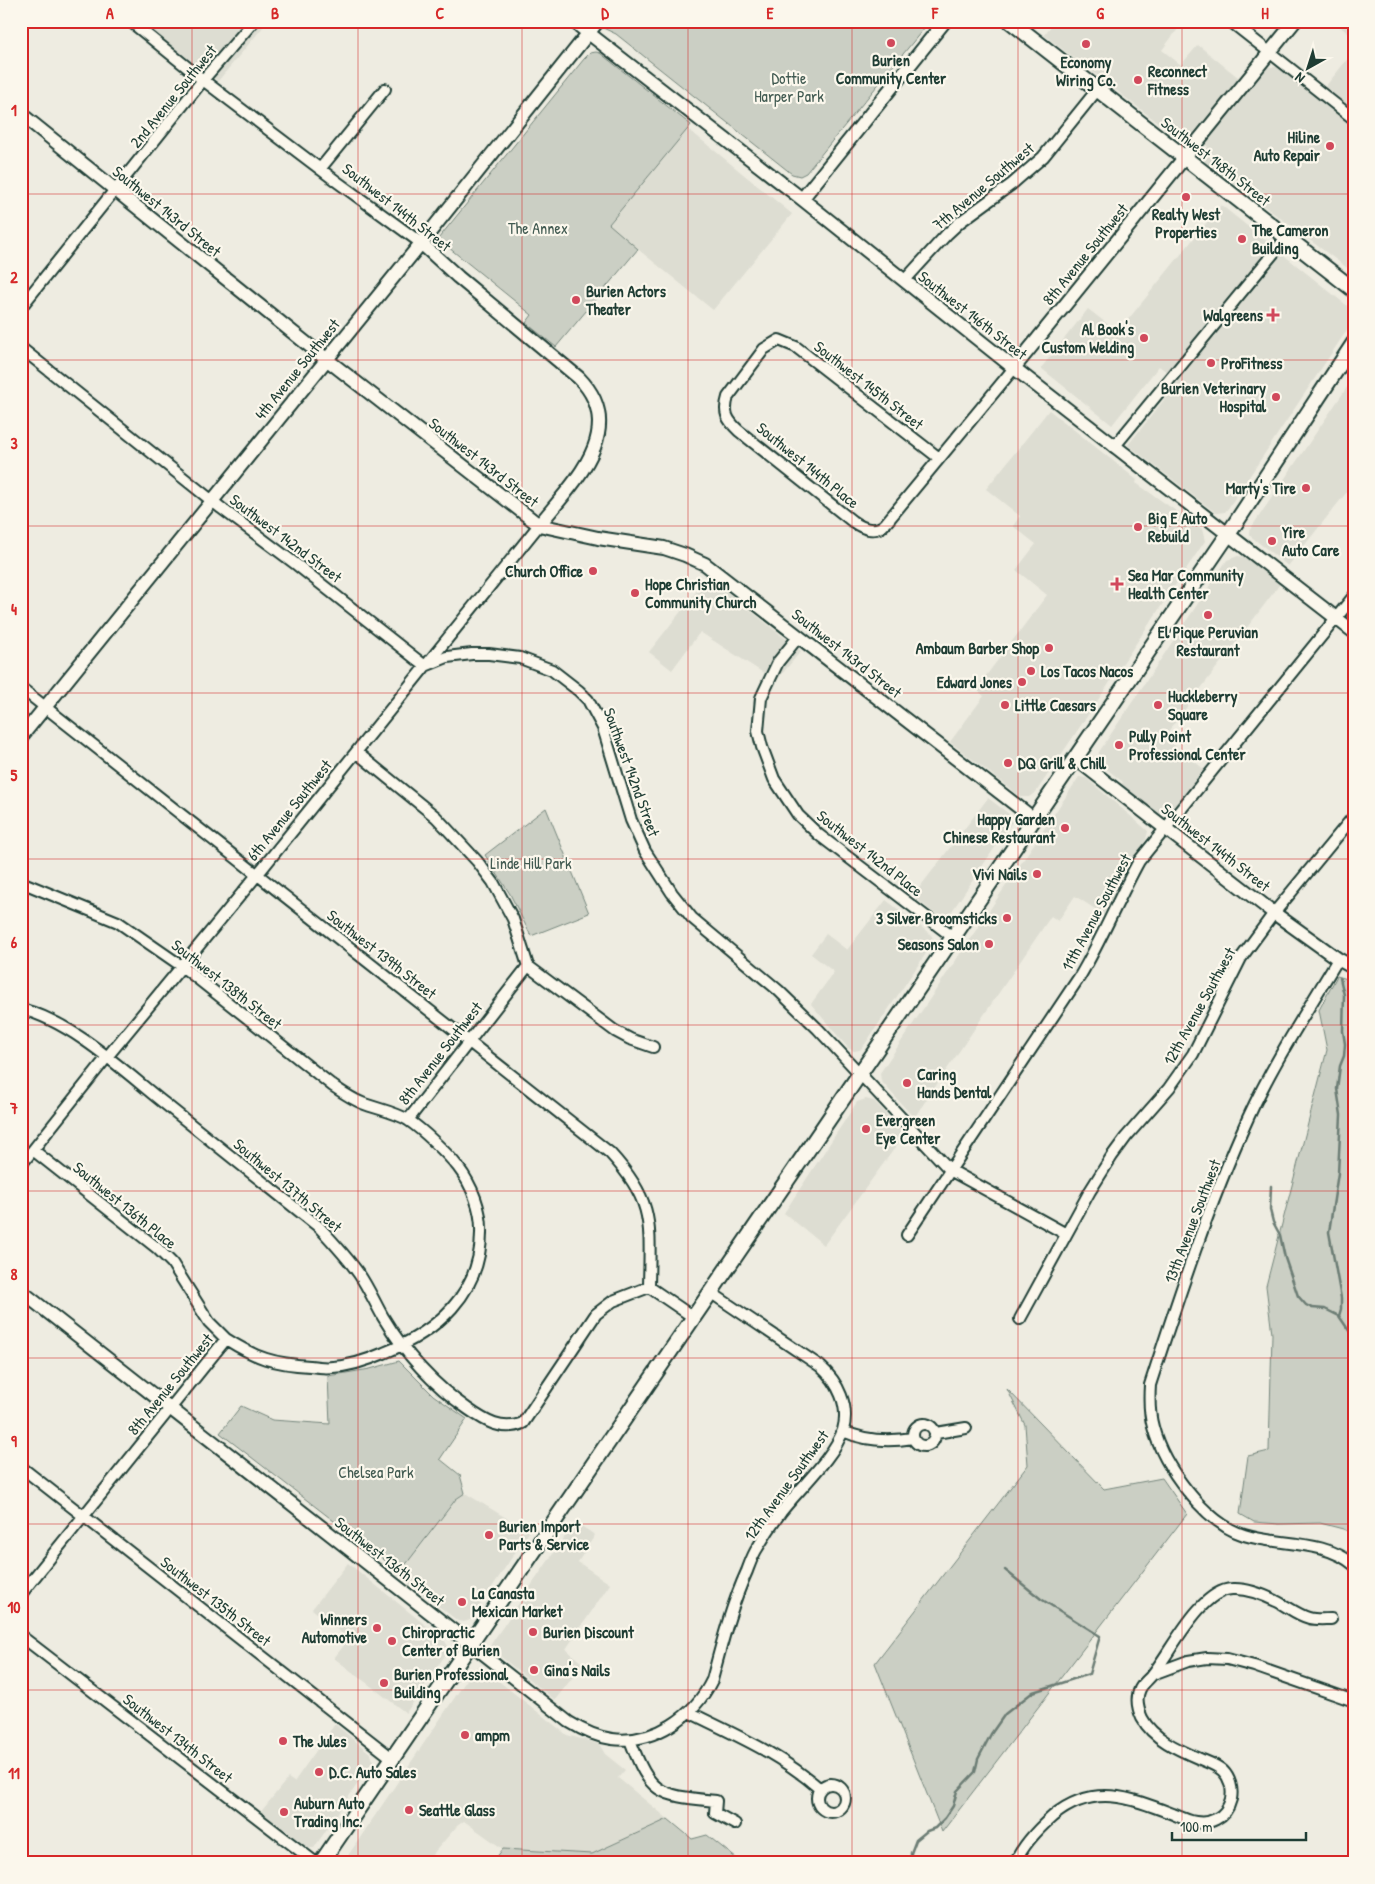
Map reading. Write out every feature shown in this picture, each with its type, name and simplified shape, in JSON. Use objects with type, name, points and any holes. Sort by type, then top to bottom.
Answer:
[{"type":"main road","name":"Southwest 148th Street","points":[[1010,21],[1354,290]]},
{"type":"main road","points":[[321,1863],[1229,534],[1354,343]]},
{"type":"street","name":"Southwest 144th Street","points":[[130,21],[204,80],[421,243],[458,277],[585,384],[595,401],[598,426],[595,447],[580,474]]},
{"type":"street","name":"2nd Avenue Southwest","points":[[21,307],[254,21]]},
{"type":"street","name":"Southwest 146th Street","points":[[573,21],[802,199],[1114,447],[1354,632]]},
{"type":"street","name":"4th Avenue Southwest","points":[[21,737],[598,21]]},
{"type":"street","points":[[802,199],[946,21]]},
{"type":"street","points":[[1230,21],[1354,118]]},
{"type":"street","name":"8th Avenue Southwest","points":[[878,529],[886,523],[1014,368],[1295,21]]},
{"type":"street","points":[[320,168],[386,89]]},
{"type":"street","name":"7th Avenue Southwest","points":[[904,281],[946,234],[1012,184],[1043,157],[1097,90]]},
{"type":"street","name":"Southwest 143rd Street","points":[[21,114],[326,359],[539,525],[598,538],[664,548],[705,564],[1034,819]]},
{"type":"street","points":[[1114,447],[1286,238]]},
{"type":"street","name":"Southwest 144th Place","points":[[779,340],[764,349],[728,397],[726,414],[730,423],[852,521],[867,529],[878,529]]},
{"type":"street","name":"Southwest 145th Street","points":[[779,340],[796,347],[939,458]]},
{"type":"street","name":"Southwest 142nd Street","points":[[21,348],[212,501],[298,565],[425,666],[447,657],[472,654],[520,658],[552,670],[579,691],[588,700],[603,728],[637,835],[654,868],[692,918],[778,990],[861,1073],[950,1170],[1066,1234]]},
{"type":"street","name":"6th Avenue Southwest","points":[[21,1165],[107,1057],[257,876],[580,474]]},
{"type":"street","name":"11th Avenue Southwest","points":[[907,1235],[1080,976],[1093,954],[1128,881],[1145,853],[1354,596]]},
{"type":"street","name":"Southwest 142nd Place","points":[[799,636],[778,662],[762,698],[758,731],[762,748],[774,779],[798,815],[819,835],[954,938]]},
{"type":"street","name":"Southwest 139th Street","points":[[21,688],[610,1153],[626,1170],[638,1188],[645,1207],[650,1227],[649,1288]]},
{"type":"street","points":[[356,752],[436,817],[477,861],[493,882],[513,919],[528,966],[615,1031],[630,1039],[653,1047]]},
{"type":"street","name":"Southwest 144th Street","points":[[1075,758],[1274,913],[1338,960]]},
{"type":"street","name":"12th Avenue Southwest","points":[[1020,1320],[1066,1234],[1112,1156],[1184,1069],[1241,958],[1274,913],[1354,816]]},
{"type":"street","name":"Southwest 138th Street","points":[[21,882],[118,922],[182,967],[333,1086],[360,1102],[408,1120]]},
{"type":"street","points":[[1338,960],[1354,968]]},
{"type":"street","name":"13th Avenue Southwest","points":[[1338,960],[1276,1065],[1249,1117],[1198,1244],[1150,1385],[1148,1404],[1153,1428],[1160,1446],[1173,1470],[1205,1512],[1229,1529],[1259,1539],[1317,1548],[1338,1554],[1354,1565]]},
{"type":"street","name":"8th Avenue Southwest","points":[[21,1594],[226,1339],[250,1354],[267,1360],[286,1365],[332,1368],[367,1360],[402,1346],[431,1329],[456,1305],[475,1273],[481,1240],[482,1221],[469,1185],[458,1167],[443,1150],[408,1120],[528,966]]},
{"type":"street","name":"Southwest 137th Street","points":[[21,1009],[48,1019],[68,1030],[107,1057],[319,1227],[340,1249],[360,1275],[384,1318],[414,1362],[431,1380],[488,1421],[506,1427],[523,1423],[596,1314],[613,1301],[649,1288]]},
{"type":"street","name":"Southwest 136th Place","points":[[33,1150],[157,1248],[172,1263],[209,1322],[226,1339]]},
{"type":"street","points":[[649,1288],[693,1317]]},
{"type":"street","name":"Southwest 136th Street","points":[[21,1292],[569,1722],[596,1735],[611,1739],[630,1740]]},
{"type":"street","name":"12th Avenue Southwest","points":[[630,1740],[659,1732],[673,1724],[689,1712],[707,1690],[712,1680],[730,1615],[756,1550],[780,1514],[829,1455],[843,1431],[844,1408],[842,1396],[829,1374],[710,1292]]},
{"type":"street","points":[[920,1425],[932,1426],[936,1433],[934,1441],[925,1447],[917,1444],[913,1438],[914,1430],[920,1425]]},
{"type":"street","points":[[936,1433],[966,1428]]},
{"type":"street","points":[[843,1431],[853,1436],[874,1440],[913,1438]]},
{"type":"street","name":"Southwest 135th Street","points":[[21,1467],[392,1758]]},
{"type":"street","points":[[1015,1863],[1024,1847],[1045,1824],[1062,1809],[1081,1799],[1096,1796],[1114,1796],[1130,1799],[1200,1823],[1216,1819],[1227,1809],[1232,1794],[1228,1776],[1213,1765],[1169,1744],[1153,1732],[1143,1720],[1138,1705],[1138,1696],[1144,1682],[1152,1675],[1203,1605],[1222,1591],[1232,1589],[1246,1590],[1274,1600],[1310,1619],[1331,1619]]},
{"type":"street","name":"Southwest 134th Street","points":[[21,1636],[316,1863]]},
{"type":"street","points":[[1152,1675],[1188,1661],[1208,1658],[1227,1659],[1254,1666],[1354,1701]]},
{"type":"street","points":[[689,1712],[767,1750],[800,1772],[820,1789]]},
{"type":"street","points":[[630,1740],[641,1766],[654,1786],[677,1797],[716,1801],[715,1813],[735,1824]]},
{"type":"shaded area","points":[[139,21],[268,21],[218,81]]},
{"type":"shaded area","points":[[1055,21],[1184,21],[1162,50],[1181,65],[1198,45],[1239,78],[1190,137],[1178,138],[1044,35]]},
{"type":"shaded area","points":[[1333,21],[1354,21],[1354,38]]},
{"type":"shaded area","points":[[1354,51],[1354,110],[1325,87]]},
{"type":"shaded area","points":[[1269,67],[1277,67],[1354,127],[1354,273],[1205,162],[1204,153],[1208,147],[1204,143],[1261,72]]},
{"type":"shaded area","points":[[687,128],[792,214],[713,310],[608,225]]},
{"type":"shaded area","points":[[1221,205],[1350,308],[1351,324],[1229,507],[1225,512],[1216,513],[1128,445],[1179,381],[1159,366],[1112,425],[1041,368],[1088,309],[1118,332]]},
{"type":"shaded area","points":[[1354,377],[1354,483],[1288,566],[1249,535],[1249,531]]},
{"type":"shaded area","points":[[1049,410],[1137,480],[1136,483],[1202,529],[1205,541],[1036,792],[1029,797],[1021,797],[950,742],[984,696],[976,689],[1047,595],[1016,570],[1036,544],[1013,526],[1020,516],[986,489]]},
{"type":"shaded area","points":[[1238,556],[1246,557],[1280,584],[1164,737],[1205,770],[1169,816],[1164,817],[1120,786],[1123,782],[1099,763],[1099,752],[1227,560]]},
{"type":"shaded area","points":[[708,577],[801,651],[776,681],[700,632],[672,670],[649,652]]},
{"type":"shaded area","points":[[1079,777],[1086,778],[1148,831],[1146,839],[1103,914],[1075,896],[1058,921],[1051,916],[914,1118],[881,1081],[880,1073]]},
{"type":"shaded area","points":[[988,798],[1009,814],[1012,822],[948,917],[940,918],[913,896]]},
{"type":"shaded area","points":[[886,900],[929,933],[932,936],[933,943],[865,1044],[860,1050],[854,1051],[848,1048],[811,1004],[834,972],[811,954],[826,934],[847,950]]},
{"type":"shaded area","points":[[866,1099],[874,1101],[905,1134],[824,1245],[784,1213],[857,1102]]},
{"type":"shaded area","points":[[465,1493],[529,1532],[470,1620],[464,1622],[458,1621],[398,1575],[456,1499]]},
{"type":"shaded area","points":[[575,1522],[595,1535],[578,1562],[610,1584],[566,1649],[583,1664],[555,1700],[491,1649],[491,1644]]},
{"type":"shaded area","points":[[348,1563],[444,1640],[448,1646],[448,1651],[406,1713],[334,1658],[349,1639],[312,1609]]},
{"type":"shaded area","points":[[482,1668],[567,1735],[599,1744],[605,1754],[625,1770],[618,1778],[668,1819],[592,1854],[503,1849],[464,1821],[457,1826],[425,1863],[343,1863],[474,1669]]},
{"type":"shaded area","points":[[335,1724],[371,1754],[373,1761],[314,1848],[306,1848],[260,1813],[288,1778],[294,1782]]},
{"type":"green space","name":"Dottie Harper Park","points":[[588,21],[930,21],[806,173],[800,176],[792,174],[616,34]]},
{"type":"green space","name":"The Annex","points":[[590,53],[600,53],[691,125],[609,224],[638,249],[556,347],[526,323],[532,315],[438,239],[584,59]]},
{"type":"green space","name":"Linde Hill Park","points":[[546,808],[589,913],[531,936],[510,894],[485,855]]},
{"type":"green space","points":[[1337,976],[1354,981],[1354,1534],[1320,1523],[1279,1524],[1254,1522],[1240,1514],[1248,1456],[1269,1451],[1272,1334],[1266,1286],[1327,1050],[1319,1010]]},
{"type":"green space","name":"Chelsea Park","points":[[399,1361],[433,1395],[467,1419],[440,1459],[460,1475],[465,1493],[456,1499],[400,1572],[220,1433],[241,1406],[272,1420],[330,1424],[328,1376],[370,1369]]},
{"type":"green space","points":[[1007,1389],[1104,1489],[1162,1478],[1187,1514],[942,1832],[875,1663],[1028,1465],[1025,1425]]},
{"type":"green space","points":[[668,1819],[692,1839],[707,1835],[742,1863],[492,1863],[503,1849],[592,1854]]},
{"type":"waterway","points":[[1340,978],[1344,995],[1343,1031],[1345,1044],[1337,1089],[1341,1115],[1338,1173],[1329,1232],[1341,1298],[1339,1316],[1354,1338]]},
{"type":"waterway","points":[[1271,1186],[1270,1210],[1273,1222],[1280,1235],[1285,1258],[1298,1296],[1306,1305],[1312,1308],[1325,1309],[1339,1316]]},
{"type":"waterway","points":[[911,1863],[911,1853],[916,1840],[927,1831],[935,1828],[945,1818],[953,1806],[957,1791],[975,1772],[978,1759],[991,1734],[1005,1714],[1033,1692],[1089,1674],[1100,1636],[1041,1599],[1005,1570]]},
{"type":"place","name":"Burien Community Center","points":[[891,43]]},
{"type":"place","name":"Economy Wiring Co.","points":[[1086,44]]},
{"type":"place","name":"Reconnect Fitness","points":[[1138,80]]},
{"type":"place","name":"Hiline Auto Repair","points":[[1330,146]]},
{"type":"place","name":"Realty West Properties","points":[[1186,197]]},
{"type":"place","name":"The Cameron Building","points":[[1242,239]]},
{"type":"place","name":"Burien Actors Theater","points":[[576,300]]},
{"type":"place","name":"Walgreens","points":[[1273,315]]},
{"type":"place","name":"Al Book's Custom Welding","points":[[1144,338]]},
{"type":"place","name":"ProFitness","points":[[1211,363]]},
{"type":"place","name":"Burien Veterinary Hospital","points":[[1276,397]]},
{"type":"place","name":"Marty's Tire","points":[[1306,488]]},
{"type":"place","name":"Big E Auto Rebuild","points":[[1138,527]]},
{"type":"place","name":"Yire Auto Care","points":[[1272,541]]},
{"type":"place","name":"Church Office","points":[[593,571]]},
{"type":"place","name":"Sea Mar Community Health Center","points":[[1117,584]]},
{"type":"place","name":"Hope Christian Community Church","points":[[635,593]]},
{"type":"place","name":"El Pique Peruvian Restaurant","points":[[1208,615]]},
{"type":"place","name":"Ambaum Barber Shop","points":[[1049,648]]},
{"type":"place","name":"Los Tacos Nacos","points":[[1031,671]]},
{"type":"place","name":"Edward Jones","points":[[1022,682]]},
{"type":"place","name":"Little Caesars","points":[[1005,705]]},
{"type":"place","name":"Huckleberry Square","points":[[1158,705]]},
{"type":"place","name":"Pully Point Professional Center","points":[[1119,745]]},
{"type":"place","name":"DQ Grill & Chill","points":[[1008,763]]},
{"type":"place","name":"Happy Garden Chinese Restaurant","points":[[1065,828]]},
{"type":"place","name":"Vivi Nails","points":[[1037,874]]},
{"type":"place","name":"3 Silver Broomsticks","points":[[1007,918]]},
{"type":"place","name":"Seasons Salon","points":[[989,944]]},
{"type":"place","name":"Caring Hands Dental","points":[[907,1083]]},
{"type":"place","name":"Evergreen Eye Center","points":[[866,1129]]},
{"type":"place","name":"Burien Import Parts & Service","points":[[489,1535]]},
{"type":"place","name":"La Canasta Mexican Market","points":[[462,1602]]},
{"type":"place","name":"Winners Automotive","points":[[377,1628]]},
{"type":"place","name":"Burien Discount","points":[[533,1632]]},
{"type":"place","name":"Chiropractic Center of Burien","points":[[392,1641]]},
{"type":"place","name":"Gina's Nails","points":[[534,1670]]},
{"type":"place","name":"Burien Professional Building","points":[[384,1683]]},
{"type":"place","name":"ampm","points":[[465,1735]]},
{"type":"place","name":"The Jules","points":[[283,1741]]},
{"type":"place","name":"D.C. Auto Sales","points":[[319,1772]]},
{"type":"place","name":"Seattle Glass","points":[[409,1810]]},
{"type":"place","name":"Auburn Auto Trading Inc.","points":[[284,1812]]}]
